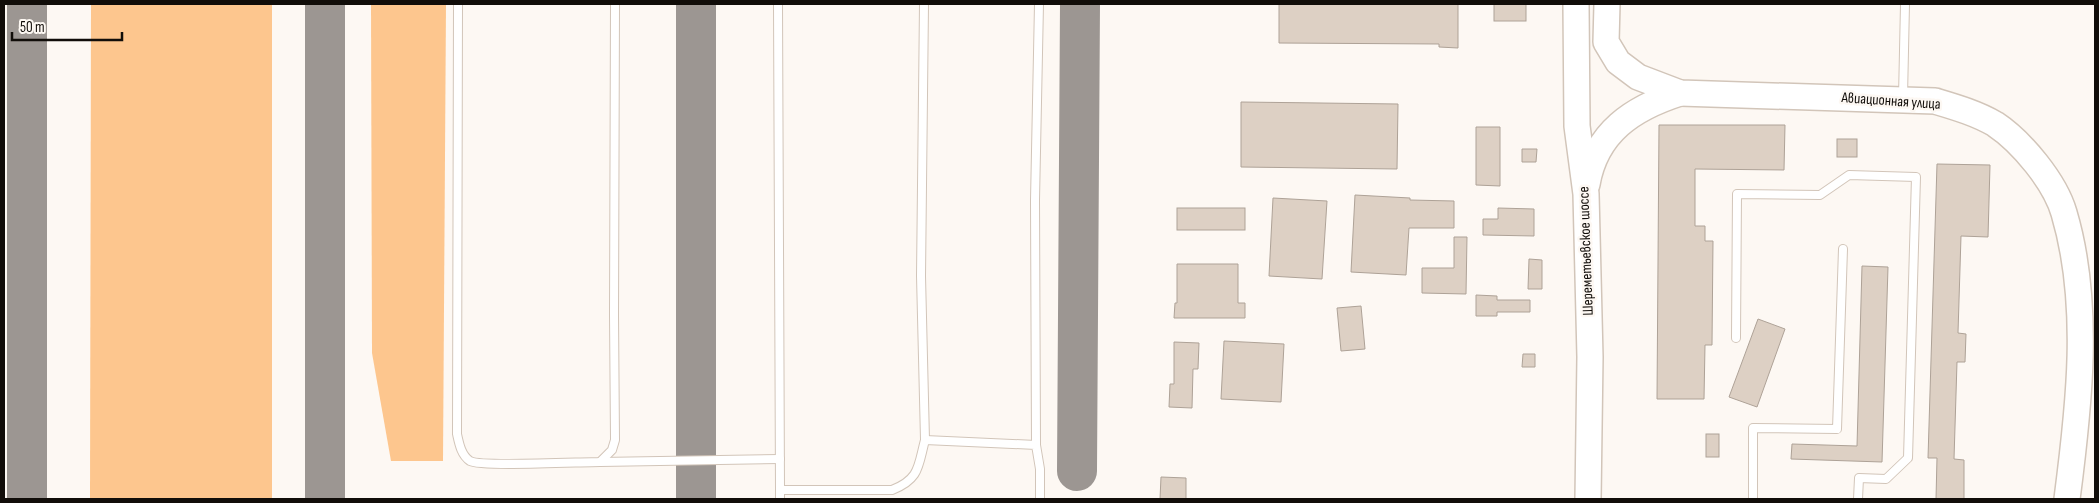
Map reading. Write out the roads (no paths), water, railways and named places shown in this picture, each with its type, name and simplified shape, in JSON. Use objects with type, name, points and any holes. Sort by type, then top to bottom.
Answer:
[{"type":"main road","name":"Шереметьевское шоссе","points":[[1576,4],[1577,126],[1586,194],[1590,357],[1588,499]]},
{"type":"main road","name":"Авиационная улица","points":[[1607,4],[1606,42],[1618,62],[1638,77],[1680,93]]},
{"type":"main road","name":"Авиационная улица","points":[[1586,194],[1589,174],[1606,138],[1620,123],[1636,111],[1658,100],[1680,93],[1903,98],[1934,101],[1964,110],[1995,124],[2023,149],[2048,178],[2064,211],[2072,251],[2079,298],[2079,409],[2067,499]]},
{"type":"lane","points":[[458,4],[457,434],[459,445],[470,461],[477,463],[780,459]]},
{"type":"lane","points":[[600,462],[612,450],[615,440],[616,423],[614,315],[615,4]]},
{"type":"lane","points":[[778,4],[780,499]]},
{"type":"lane","points":[[780,490],[892,490],[912,480],[925,440],[921,276],[924,4]]},
{"type":"lane","points":[[1039,4],[1035,200],[1036,445],[1040,469],[1040,499]]},
{"type":"lane","points":[[1903,98],[1906,4]]},
{"type":"lane","points":[[1736,338],[1737,194],[1820,195],[1849,175],[1916,177],[1908,458],[1886,479],[1859,478],[1858,499]]},
{"type":"lane","points":[[1753,499],[1754,428],[1837,428],[1843,249]]},
{"type":"lane","points":[[925,440],[1036,445]]}]
